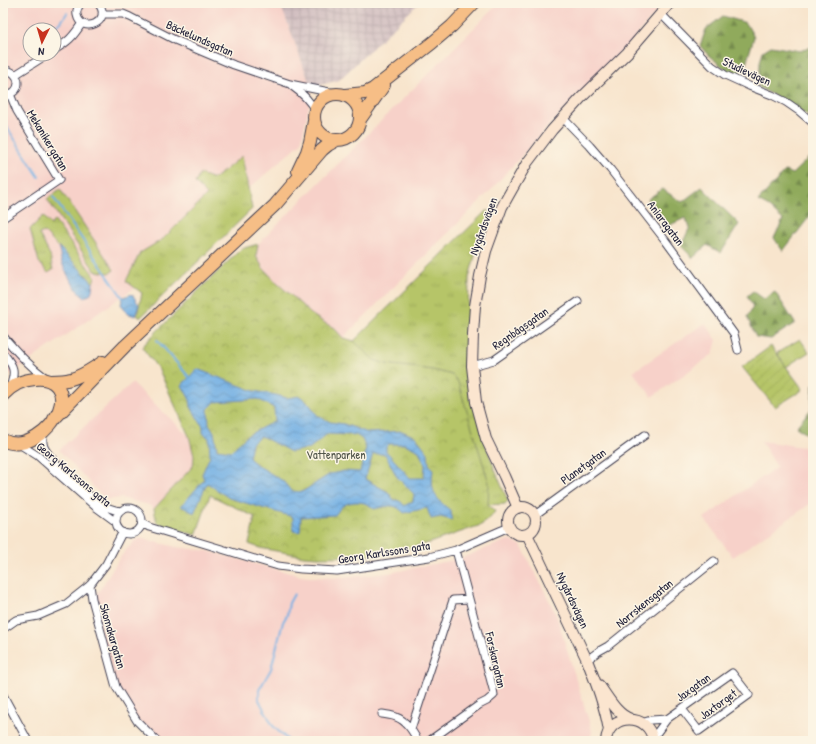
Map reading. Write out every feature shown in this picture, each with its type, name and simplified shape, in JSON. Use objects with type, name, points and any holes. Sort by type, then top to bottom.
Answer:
[{"type":"highway","points":[[452,26],[470,3]]},
{"type":"highway","points":[[289,188],[307,152],[314,116],[317,105],[321,100],[326,96],[333,94],[365,93],[373,88],[432,43],[452,26],[474,3]]},
{"type":"highway","points":[[314,116],[316,126],[322,135],[332,140],[346,139],[353,134],[358,127],[361,118],[392,74]]},
{"type":"highway","points":[[342,94],[350,97],[357,104],[361,118]]},
{"type":"highway","points":[[3,450],[17,444],[33,440],[43,432],[125,346],[275,205],[322,150],[337,140]]},
{"type":"highway","points":[[6,392],[21,382],[27,380],[40,378],[50,380],[72,379],[80,376],[125,346]]},
{"type":"highway","points":[[50,380],[59,390],[61,397],[59,410],[54,419]]},
{"type":"highway","points":[[3,440],[8,443],[17,444]]},
{"type":"street","points":[[81,3],[76,12],[79,20],[86,25],[95,24],[101,18],[101,7],[98,3]]},
{"type":"street","name":"Nygårdsvägen","points":[[518,508],[486,439],[476,402],[472,366],[474,327],[480,276],[486,251],[502,207],[527,163],[562,118],[628,53],[670,3]]},
{"type":"street","name":"Bäckelundsgatan","points":[[102,14],[123,14],[224,62],[290,84],[342,94]]},
{"type":"street","name":"Studievägen","points":[[661,14],[712,66],[725,75],[786,102],[813,122]]},
{"type":"street","points":[[62,45],[74,36],[82,23]]},
{"type":"street","points":[[15,75],[35,62]]},
{"type":"street","points":[[3,70],[8,70],[15,75],[18,86],[13,92],[6,95]]},
{"type":"street","name":"Bäckelundsgatan","points":[[290,84],[304,95],[312,105],[314,116]]},
{"type":"street","name":"Mekanikergatan","points":[[3,218],[59,180],[6,95]]},
{"type":"street","name":"Aniaragatan","points":[[562,118],[610,169],[665,240],[734,334],[738,350]]},
{"type":"street","name":"Regnbågsgatan","points":[[472,366],[494,360],[578,301]]},
{"type":"street","points":[[3,336],[36,371],[50,380]]},
{"type":"street","points":[[3,353],[14,369],[14,374],[6,392]]},
{"type":"street","name":"Georg Karlssons gata","points":[[43,432],[45,449],[74,481],[98,503],[113,510],[121,511]]},
{"type":"street","name":"Planetgatan","points":[[534,515],[645,435]]},
{"type":"street","name":"Georg Karlssons gata","points":[[17,444],[38,456],[97,508],[116,522]]},
{"type":"street","points":[[128,508],[136,510],[141,516],[142,523],[135,534],[131,535],[122,533],[119,530],[116,517],[121,511],[128,508]]},
{"type":"street","points":[[518,508],[525,508],[534,515],[534,528],[527,534],[516,533],[508,524],[511,512],[518,508]]},
{"type":"street","name":"Georg Karlssons gata","points":[[142,523],[149,527],[278,566],[337,571],[429,557],[456,550],[510,528]]},
{"type":"street","points":[[3,629],[16,620],[38,616],[66,604],[90,585],[106,564],[122,533]]},
{"type":"street","name":"Nygårdsvägen","points":[[527,534],[594,677],[606,716],[606,738]]},
{"type":"street","name":"Forskargatan","points":[[429,741],[494,695],[456,550]]},
{"type":"street","name":"Norrskensgatan","points":[[586,660],[608,646],[714,561]]},
{"type":"street","name":"Skomakargatan","points":[[90,585],[92,600],[116,687],[137,721],[157,741]]},
{"type":"street","points":[[411,729],[453,600],[469,599]]},
{"type":"street","name":"Jaxgatan","points":[[653,740],[667,719],[732,673]]},
{"type":"street","name":"Jaxtorget","points":[[682,709],[699,731],[749,695],[732,673]]},
{"type":"street","name":"Nygårdsvägen","points":[[594,677],[617,710],[626,718],[637,721],[647,727],[653,740]]},
{"type":"street","points":[[3,695],[28,741]]},
{"type":"street","points":[[382,714],[396,717],[404,722],[411,729],[418,741]]},
{"type":"street","name":"Jaxgatan","points":[[637,721],[667,719]]},
{"type":"street","points":[[606,738],[613,726],[619,722],[625,720],[637,721]]},
{"type":"shaded area","points":[[3,3],[280,3],[310,84],[313,87],[301,143],[133,289],[3,379]]},
{"type":"shaded area","points":[[280,3],[419,3],[339,80],[313,87],[310,84]]},
{"type":"shaded area","points":[[499,3],[663,3],[628,46],[554,120],[489,192],[343,338],[334,328],[311,314],[263,268],[256,256],[258,244]]},
{"type":"shaded area","points":[[705,323],[717,340],[713,354],[652,397],[633,372]]},
{"type":"shaded area","points":[[132,383],[189,436],[194,456],[193,466],[154,509],[149,505],[121,498],[106,500],[59,450]]},
{"type":"shaded area","points":[[761,441],[810,448],[813,453],[813,502],[733,557],[704,518],[777,467]]},
{"type":"shaded area","points":[[140,538],[176,547],[208,551],[301,576],[341,578],[389,573],[459,559],[508,540],[521,545],[556,614],[592,731],[590,740],[157,741],[137,721],[116,687],[92,599],[99,591],[119,559],[136,540]]},
{"type":"green space","points":[[723,16],[746,23],[754,37],[744,71],[729,72],[708,55],[700,46],[706,29]]},
{"type":"green space","points":[[771,46],[800,51],[813,46],[813,119],[759,87],[760,62],[763,51]]},
{"type":"green space","points":[[813,154],[813,212],[783,251],[774,238],[783,220],[769,207],[758,201],[785,171],[792,174]]},
{"type":"green space","points":[[242,156],[252,209],[140,318],[137,315],[142,293],[126,281],[140,253],[163,239],[207,195],[195,183],[200,174],[214,179]]},
{"type":"green space","points":[[702,187],[739,224],[721,253],[707,245],[693,258],[681,246],[690,227],[685,218],[668,226],[648,199],[662,189],[682,202]]},
{"type":"green space","points":[[60,189],[114,270],[110,273],[95,271],[47,199]]},
{"type":"green space","points":[[486,211],[494,212],[475,256],[469,277],[467,367],[483,437],[508,501],[505,504],[465,506],[354,341]]},
{"type":"green space","points":[[43,216],[51,225],[54,220],[95,277],[93,283],[44,232],[39,234],[50,255],[53,270],[48,273],[39,262],[30,229]]},
{"type":"green space","name":"Vattenparken","points":[[258,244],[256,256],[263,268],[278,284],[311,314],[334,328],[343,338],[354,341],[374,360],[386,364],[433,370],[452,375],[458,382],[489,483],[488,505],[495,511],[491,517],[481,525],[426,544],[403,550],[366,556],[319,557],[304,556],[260,548],[249,544],[255,517],[210,495],[196,535],[157,523],[154,509],[193,466],[194,456],[189,436],[159,370],[142,347],[241,249]]},
{"type":"green space","points":[[753,291],[764,299],[775,292],[795,323],[771,339],[756,337],[747,317],[753,307],[747,296]]},
{"type":"green space","points":[[800,339],[809,352],[786,367],[777,353]]},
{"type":"green space","points":[[771,346],[802,388],[801,391],[775,407],[742,367]]},
{"type":"green space","points":[[813,385],[813,438],[796,427],[811,409]]},
{"type":"water","points":[[59,247],[93,283],[90,295],[84,297],[75,287],[62,263]]},
{"type":"water","points":[[132,294],[139,305],[135,316],[127,313],[121,304],[123,297]]},
{"type":"water","name":"Vattenparken","points":[[197,369],[254,391],[287,398],[300,396],[310,405],[317,415],[330,422],[344,424],[368,433],[402,431],[416,437],[428,453],[429,464],[433,470],[432,484],[435,494],[437,498],[451,511],[452,520],[440,517],[431,519],[427,508],[404,513],[393,506],[374,509],[368,504],[352,502],[340,508],[335,515],[301,517],[300,532],[293,531],[293,517],[229,498],[207,483],[194,513],[181,506],[204,480],[202,474],[210,456],[209,438],[203,433],[203,427],[191,407],[190,400],[182,385]],"holes":[[[258,399],[274,408],[275,421],[248,435],[231,451],[217,449],[214,432],[209,424],[208,409],[215,402]],[[327,434],[356,435],[362,439],[366,448],[360,472],[344,471],[330,474],[302,492],[291,491],[283,481],[257,465],[249,458],[252,443],[261,436],[291,452],[310,448]],[[389,444],[405,444],[419,451],[425,465],[424,478],[410,478],[386,451],[386,447]],[[373,454],[385,454],[397,477],[414,494],[413,501],[404,506],[403,503],[394,500],[388,492],[365,479]]]},
{"type":"waterway","points":[[61,22],[67,13]]},
{"type":"waterway","points":[[3,121],[39,177]]},
{"type":"waterway","points":[[53,197],[123,298]]},
{"type":"waterway","points":[[157,340],[189,377]]},
{"type":"waterway","points":[[289,741],[273,726],[259,700],[259,690],[271,669],[283,622],[287,615],[289,603],[294,594]]}]
